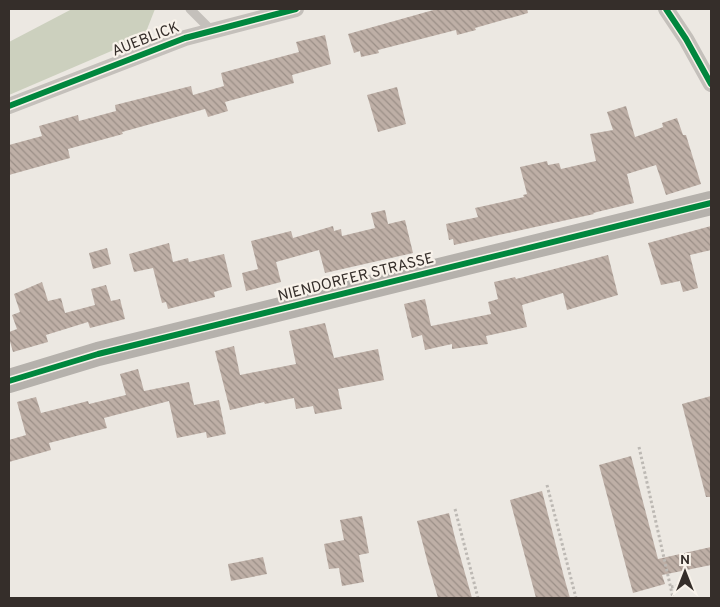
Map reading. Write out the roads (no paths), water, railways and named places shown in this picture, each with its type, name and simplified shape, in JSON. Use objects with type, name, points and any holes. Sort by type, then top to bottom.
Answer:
[{"type":"main road","name":"NIENDORFER STRASSE","points":[[9,381],[98,354],[711,203]]},
{"type":"street","name":"AUEBLICK","points":[[9,106],[185,38],[296,9]]},
{"type":"street","points":[[666,9],[686,38],[711,84]]},
{"type":"lane","name":"AUEBLICK","points":[[190,9],[212,31]]}]
